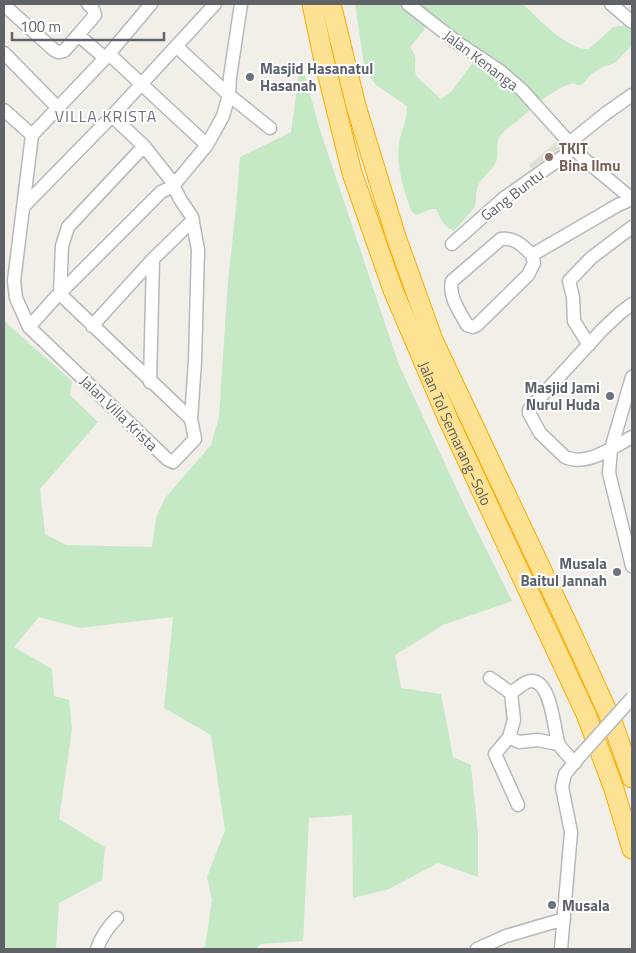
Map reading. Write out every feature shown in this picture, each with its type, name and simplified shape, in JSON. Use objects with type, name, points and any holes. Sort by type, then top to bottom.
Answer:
[{"type":"highway","name":"Jalan Tol Semarang–Solo","points":[[312,4],[352,173],[393,290],[452,427],[586,714],[614,789],[632,849]]},
{"type":"highway","name":"Jalan Tol Semarang–Solo","points":[[331,4],[365,134],[396,237],[433,340],[613,724],[632,778]]},
{"type":"street","points":[[4,5],[58,52],[64,51],[95,15],[94,9],[88,4]]},
{"type":"street","points":[[4,110],[32,136],[107,56],[151,4]]},
{"type":"street","points":[[23,207],[112,116],[215,4]]},
{"type":"street","points":[[29,326],[162,192],[173,186],[217,130],[229,95],[241,4]]},
{"type":"street","name":"Jalan Kenanga","points":[[408,4],[458,43],[500,71],[522,90],[584,159],[632,199]]},
{"type":"street","points":[[611,4],[632,22]]},
{"type":"street","points":[[78,34],[141,83],[207,145]]},
{"type":"street","points":[[176,46],[229,95],[270,128]]},
{"type":"street","points":[[4,53],[58,108]]},
{"type":"street","points":[[572,146],[605,114],[632,95]]},
{"type":"street","name":"Jalan Villa Krista","points":[[32,136],[14,281],[16,298],[29,326],[167,459],[173,462],[195,439],[190,419],[195,361],[198,250],[191,214],[180,199],[170,178],[144,146],[112,116]]},
{"type":"street","points":[[144,146],[68,227],[62,246],[60,294],[190,419]]},
{"type":"street","name":"Gang Buntu","points":[[452,244],[504,198],[572,146]]},
{"type":"street","points":[[532,255],[618,205],[632,199]]},
{"type":"street","points":[[92,326],[192,220]]},
{"type":"street","points":[[589,345],[574,321],[573,298],[568,281],[591,258],[632,227]]},
{"type":"street","points":[[501,239],[513,240],[532,255],[534,263],[528,275],[476,326],[467,325],[452,295],[452,281],[501,239]]},
{"type":"street","points":[[150,382],[154,259]]},
{"type":"street","points":[[632,304],[602,330],[529,410],[530,417],[540,433],[570,460],[576,461],[595,457],[632,437]]},
{"type":"street","points":[[632,377],[611,448],[609,473],[630,550],[632,566]]},
{"type":"street","points":[[490,678],[511,692]]},
{"type":"street","points":[[511,692],[528,681],[538,682],[542,686],[552,708],[558,744]]},
{"type":"street","points":[[511,692],[514,720],[509,737],[495,754],[518,805]]},
{"type":"street","points":[[561,949],[571,832],[562,786],[565,774],[632,698]]},
{"type":"street","points":[[509,737],[519,742],[538,740],[558,744],[577,760]]},
{"type":"street","points":[[97,949],[108,929],[117,918]]},
{"type":"street","points":[[477,949],[506,936],[564,919]]},
{"type":"shaded area","name":"TKIT Bina Ilmu","points":[[561,138],[570,148],[537,175],[529,165]]},
{"type":"green space","points":[[355,4],[523,4],[563,39],[572,45],[589,49],[613,27],[626,25],[632,32],[632,45],[615,63],[591,74],[582,85],[573,83],[550,94],[503,133],[498,141],[496,161],[478,185],[474,208],[454,231],[445,225],[436,209],[416,215],[412,212],[400,170],[398,152],[407,106],[376,85],[365,70]],"holes":[[[434,18],[480,53],[451,92],[441,99],[417,77],[415,73],[415,56],[410,47]]]},
{"type":"green space","points":[[301,60],[319,127],[399,365],[467,511],[512,601],[443,625],[395,655],[401,688],[441,694],[453,757],[471,765],[478,834],[478,877],[438,863],[389,889],[353,898],[352,815],[309,818],[303,941],[260,944],[257,949],[201,949],[205,947],[212,900],[207,877],[225,830],[211,735],[164,708],[173,617],[80,628],[39,617],[14,647],[52,669],[54,696],[69,700],[72,729],[59,819],[105,847],[102,880],[59,903],[56,949],[4,949],[4,321],[72,381],[70,395],[98,422],[40,489],[45,534],[66,545],[152,547],[156,518],[165,498],[211,445],[219,417],[228,281],[240,157],[291,132]]},
{"type":"place","name":"Masjid Hasanatul Hasanah","points":[[250,77]]},
{"type":"place","name":"TKIT Bina Ilmu","points":[[549,157]]},
{"type":"place","name":"Masjid Jami Nurul Huda","points":[[610,396]]},
{"type":"place","name":"Musala Baitul Jannah","points":[[617,572]]},
{"type":"place","name":"Musala","points":[[552,905]]},
{"type":"district","name":"VILLA KRISTA","points":[[106,116]]}]
